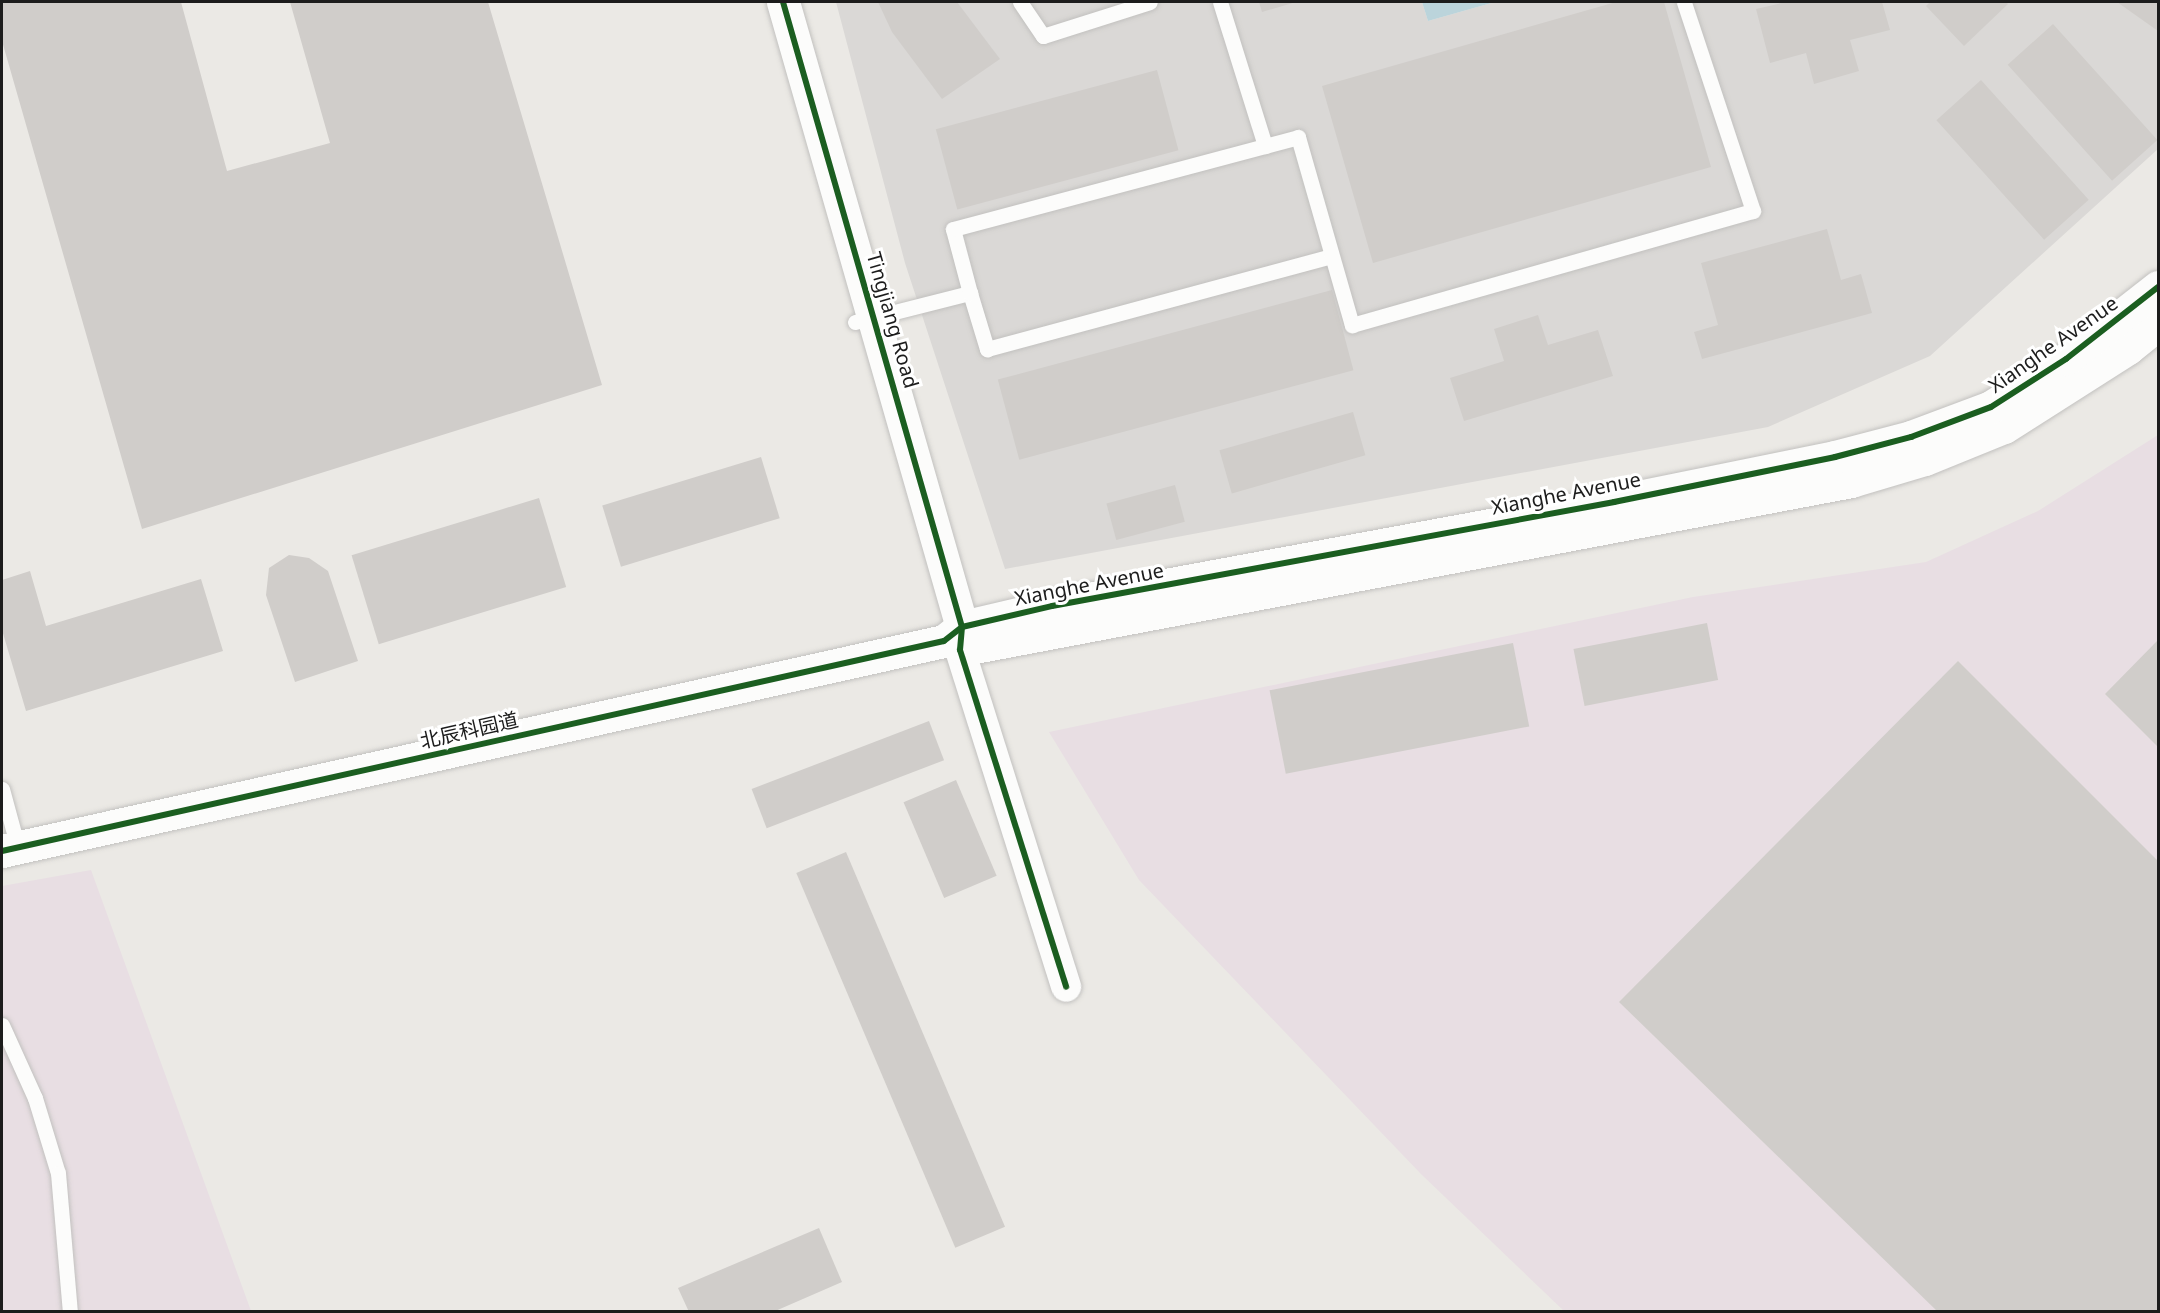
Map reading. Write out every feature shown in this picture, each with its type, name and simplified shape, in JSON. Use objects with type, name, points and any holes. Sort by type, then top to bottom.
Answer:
[{"type":"street","name":"Tingjiang Road","points":[[763,2],[865,320]]},
{"type":"street","name":"Tingjiang Road","points":[[783,2],[865,320],[955,639]]},
{"type":"street","name":"Xianghe Avenue","points":[[955,639],[1063,604],[1626,499],[1835,457],[1911,437],[1991,407],[2066,359],[2158,287]]},
{"type":"street","name":"Xianghe Avenue","points":[[955,639],[1851,481],[1925,459],[2004,427],[2128,348],[2158,324]]},
{"type":"street","name":"北辰科园道","points":[[10,850],[955,639]]},
{"type":"street","points":[[955,639],[1066,987]]},
{"type":"lane","points":[[1020,2],[1043,36],[1150,2]]},
{"type":"lane","points":[[1220,2],[1265,146]]},
{"type":"lane","points":[[1331,256],[987,349],[953,229],[1298,137],[1352,325],[1752,211],[1684,2]]},
{"type":"lane","points":[[865,320],[970,293]]},
{"type":"lane","points":[[2,789],[10,850]]},
{"type":"lane","points":[[2,1025],[35,1098],[58,1173],[70,1311]]},
{"type":"shaded area","points":[[836,2],[1422,2],[1428,21],[1495,2],[2158,2],[2158,149],[1930,356],[1768,427],[1005,569],[905,263]]},
{"type":"shaded area","points":[[2158,435],[2158,1311],[1564,1311],[1421,1174],[1139,880],[1049,732],[1693,597],[1926,562],[2038,511]]},
{"type":"shaded area","points":[[91,870],[251,1311],[2,1312],[2,886]]},
{"type":"water","points":[[1422,2],[1495,2],[1428,21]]},
{"type":"building","points":[[2,2],[181,2],[227,171],[330,143],[290,2],[488,2],[602,385],[142,529],[2,41]]},
{"type":"building","points":[[878,2],[957,2],[1000,59],[942,99],[892,32]]},
{"type":"building","points":[[1259,2],[1296,2],[1262,12]]},
{"type":"building","points":[[1616,2],[1664,2],[1711,167],[1373,263],[1322,86]]},
{"type":"building","points":[[1786,2],[1882,2],[1890,30],[1850,40],[1859,71],[1814,84],[1806,53],[1770,63],[1756,9]]},
{"type":"building","points":[[1930,2],[2006,2],[2008,4],[1964,46],[1926,6]]},
{"type":"building","points":[[2117,2],[2158,2],[2158,31]]},
{"type":"building","points":[[2053,24],[2157,140],[2112,181],[2008,65]]},
{"type":"building","points":[[1157,70],[1178,150],[957,209],[936,129]]},
{"type":"building","points":[[1981,80],[2089,200],[2044,240],[1936,120]]},
{"type":"building","points":[[1827,229],[1841,280],[1861,274],[1872,313],[1702,359],[1694,332],[1718,325],[1701,263]]},
{"type":"building","points":[[1332,290],[1353,370],[1019,460],[998,380]]},
{"type":"building","points":[[1538,315],[1548,345],[1598,330],[1613,376],[1464,421],[1450,378],[1504,361],[1494,329]]},
{"type":"building","points":[[1353,412],[1365,455],[1232,494],[1219,450]]},
{"type":"building","points":[[761,457],[780,518],[621,567],[602,506]]},
{"type":"building","points":[[1175,485],[1185,522],[1116,540],[1106,503]]},
{"type":"building","points":[[539,498],[566,587],[379,644],[352,555]]},
{"type":"building","points":[[289,555],[309,558],[328,571],[358,661],[295,682],[266,595],[269,568]]},
{"type":"building","points":[[30,571],[46,626],[201,579],[223,651],[26,711],[2,630],[2,580]]},
{"type":"building","points":[[1707,623],[1718,680],[1585,706],[1573,649]]},
{"type":"building","points":[[2158,640],[2158,747],[2105,694]]},
{"type":"building","points":[[1513,643],[1529,726],[1286,774],[1270,690]]},
{"type":"building","points":[[1958,661],[2158,861],[2158,1312],[1938,1312],[1619,1002]]},
{"type":"building","points":[[929,721],[944,760],[767,828],[752,789]]},
{"type":"building","points":[[956,780],[997,876],[944,898],[904,802]]},
{"type":"building","points":[[846,852],[1005,1227],[955,1248],[796,873]]},
{"type":"building","points":[[819,1228],[842,1282],[773,1312],[689,1312],[678,1288]]},
{"type":"cycle path","points":[[783,2],[962,627],[960,650],[1066,987]]},
{"type":"cycle path","points":[[2,851],[944,641],[962,627],[1052,606],[1614,502],[1835,457],[1911,437],[1991,407],[2066,359],[2158,287]]}]
